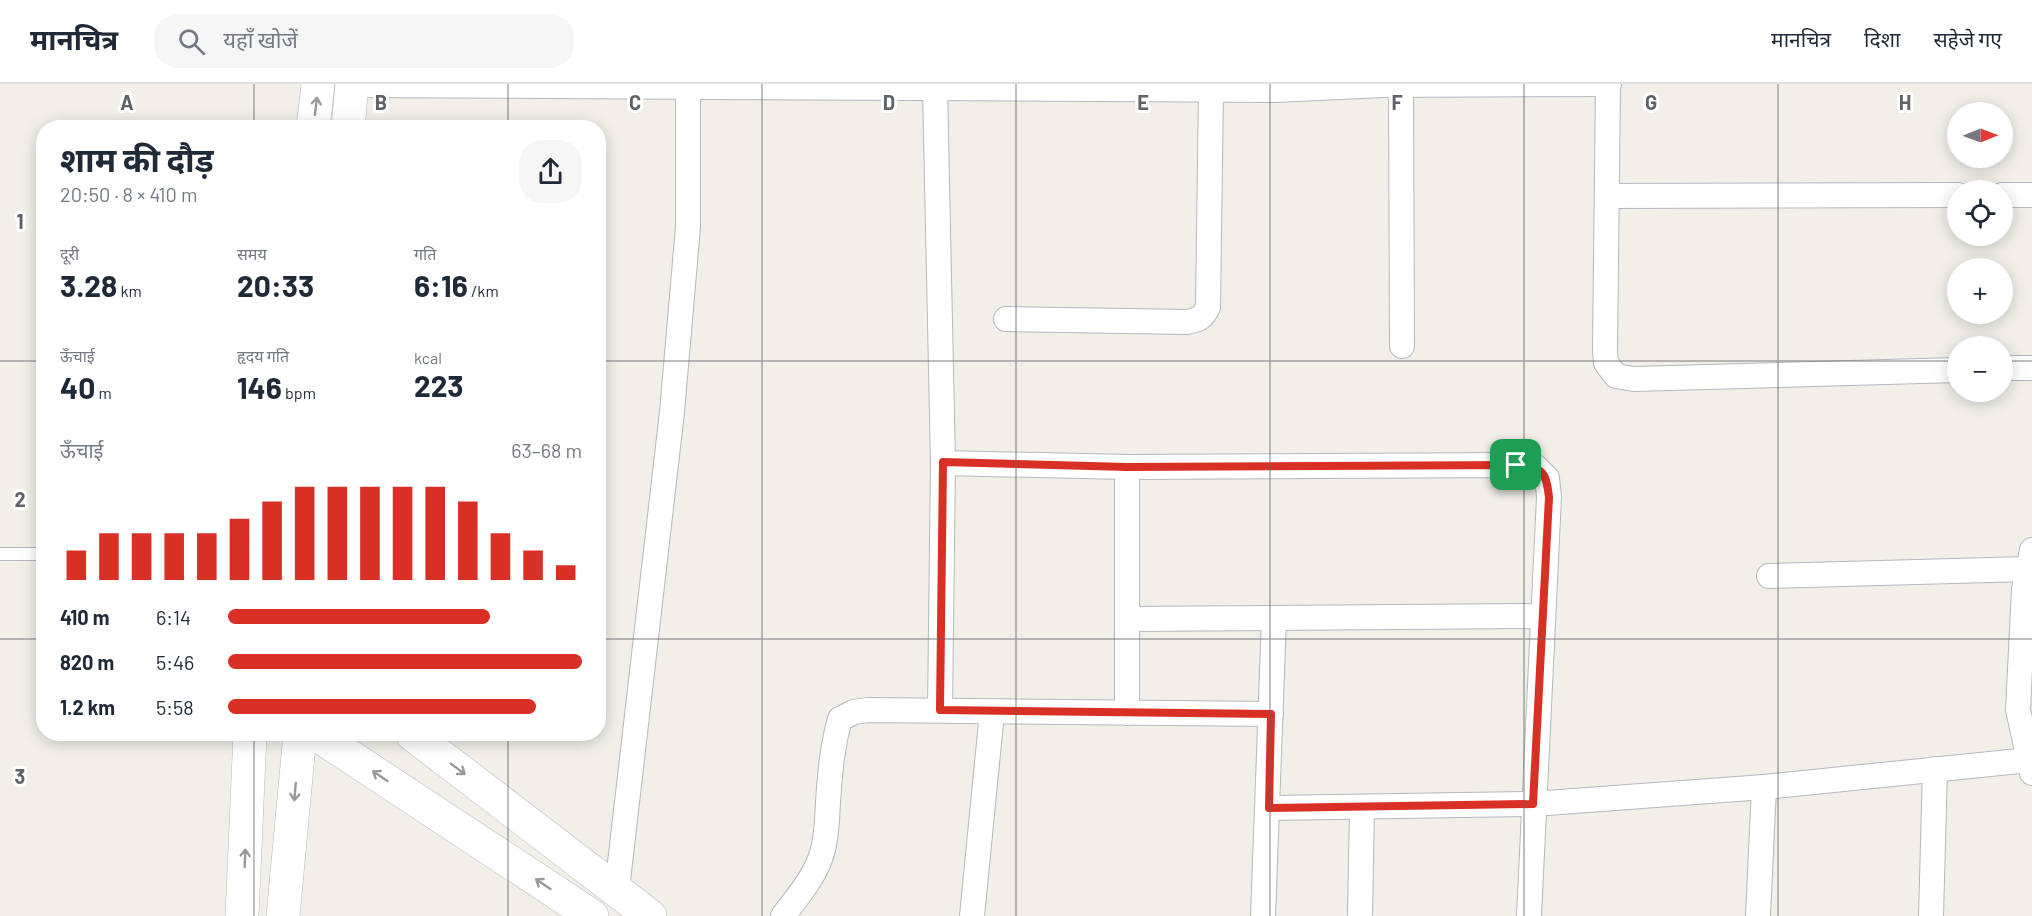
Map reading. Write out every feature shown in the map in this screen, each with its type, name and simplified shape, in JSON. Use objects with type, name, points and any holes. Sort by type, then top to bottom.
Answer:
[{"type":"main road","points":[[314,120],[318,84]]},
{"type":"main road","points":[[349,120],[352,84]]},
{"type":"main road","points":[[242,916],[250,741]]},
{"type":"main road","points":[[283,916],[299,741]]},
{"type":"main road","points":[[327,741],[592,916]]},
{"type":"main road","points":[[421,741],[650,916]]},
{"type":"street","points":[[352,84],[935,88],[992,86],[1275,90],[1388,85],[1609,84],[1605,351],[1606,363],[1616,376],[1634,379],[1947,370]]},
{"type":"street","points":[[1388,85],[1402,345]]},
{"type":"street","points":[[617,889],[673,400],[688,226],[688,87]]},
{"type":"street","points":[[935,88],[943,462],[940,710]]},
{"type":"street","points":[[1006,319],[1187,322],[1197,320],[1204,315],[1208,307],[1211,89]]},
{"type":"street","points":[[1608,196],[1947,195]]},
{"type":"street","points":[[2013,195],[2032,195]]},
{"type":"street","points":[[2013,369],[2032,368]]},
{"type":"street","points":[[943,462],[1127,467],[1516,465],[1536,467],[1547,478],[1549,497],[1529,916]]},
{"type":"street","points":[[1127,467],[1127,713]]},
{"type":"street","points":[[1269,808],[1533,804],[1764,787],[1935,770],[2031,767],[2018,710],[2024,589],[2030,560],[1768,576]]},
{"type":"street","points":[[1127,619],[1544,616]]},
{"type":"street","points":[[1263,916],[1269,808],[1274,618]]},
{"type":"street","points":[[783,916],[808,882],[822,854],[826,837],[831,758],[840,719],[854,712],[940,710],[1271,714]]},
{"type":"street","points":[[972,916],[992,712]]},
{"type":"street","points":[[1932,916],[1935,770]]},
{"type":"street","points":[[1758,916],[1764,787]]},
{"type":"street","points":[[1360,916],[1362,808]]},
{"type":"lane","points":[[0,554],[36,554]]},
{"type":"route","points":[[943,462],[1127,467],[1516,465],[1536,467],[1547,478],[1549,497],[1533,804],[1269,808],[1271,714],[940,710],[943,462]]}]
